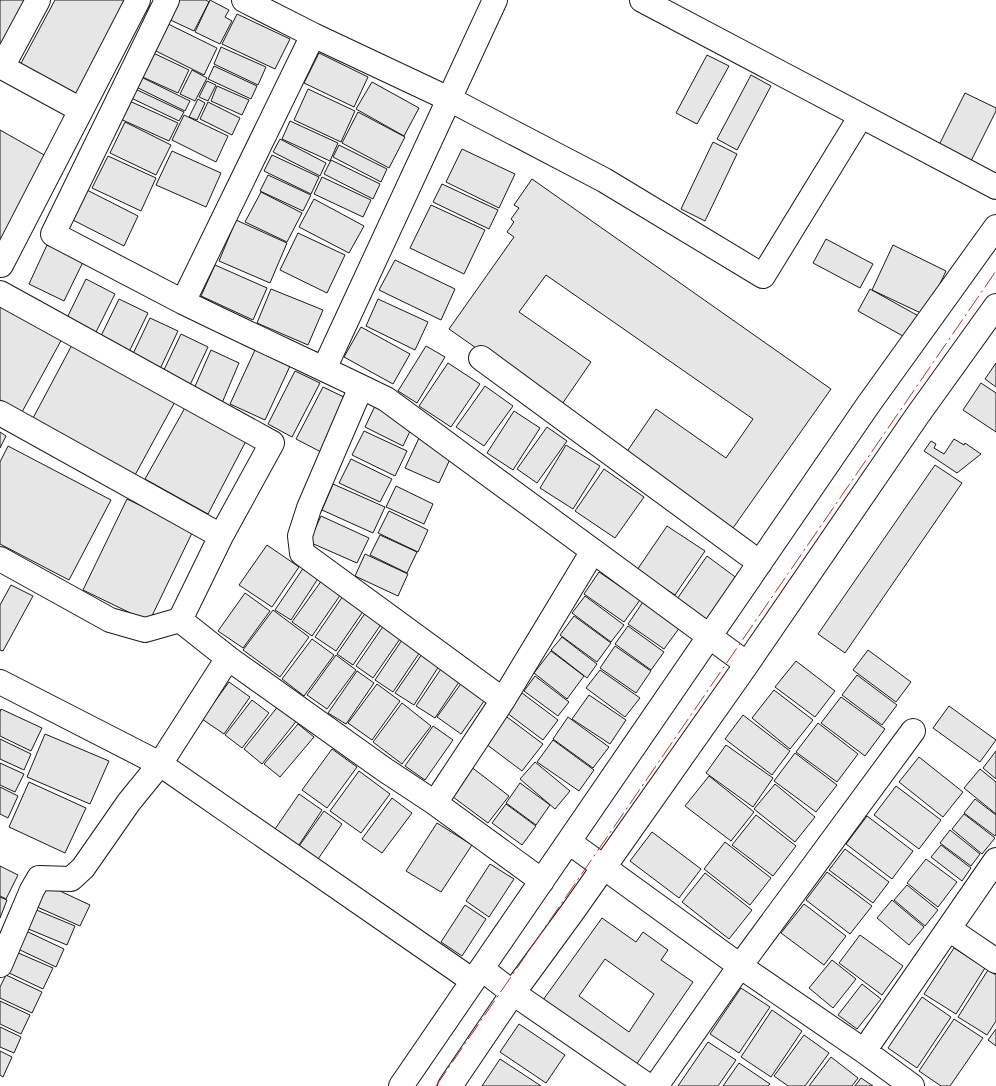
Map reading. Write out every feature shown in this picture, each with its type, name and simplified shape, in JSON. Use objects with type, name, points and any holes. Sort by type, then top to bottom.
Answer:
[{"type":"street","points":[[38,0],[1,67],[81,110]]},
{"type":"street","points":[[0,265],[138,0]]},
{"type":"street","points":[[167,0],[53,234],[261,341],[386,399],[747,664]]},
{"type":"street","points":[[244,0],[313,35],[449,99],[604,180],[763,276],[861,116]]},
{"type":"street","points":[[324,369],[495,0]]},
{"type":"street","points":[[642,0],[996,187]]},
{"type":"street","points":[[183,302],[313,35]]},
{"type":"street","points":[[401,1086],[868,405],[996,227]]},
{"type":"street","points":[[0,293],[272,442],[221,536],[180,620],[145,630],[110,620],[0,559]]},
{"type":"street","points":[[450,1086],[513,993],[747,664],[917,416],[996,306]]},
{"type":"street","points":[[481,358],[760,563]]},
{"type":"street","points":[[361,387],[309,508],[300,536],[302,553],[503,700]]},
{"type":"street","points":[[0,413],[221,536]]},
{"type":"street","points":[[435,803],[503,700],[593,551]]},
{"type":"street","points":[[180,620],[228,658],[385,770],[435,803],[542,881]]},
{"type":"street","points":[[0,964],[39,878],[72,879],[83,868],[129,802],[160,764],[228,658]]},
{"type":"street","points":[[0,682],[160,764],[477,975],[513,993],[648,1086]]},
{"type":"street","points":[[656,1086],[740,966],[913,731]]},
{"type":"street","points":[[569,842],[740,966],[912,1086]]},
{"type":"street","points":[[864,1051],[996,860]]},
{"type":"street","points":[[949,928],[996,961]]},
{"type":"building","points":[[0,0],[32,0],[0,58]]},
{"type":"building","points":[[55,0],[131,0],[82,100],[19,67]]},
{"type":"building","points":[[173,0],[206,0],[209,2],[194,31],[164,17]]},
{"type":"building","points":[[210,0],[229,10],[225,17],[232,21],[220,44],[195,32]]},
{"type":"building","points":[[237,14],[290,39],[275,69],[222,44]]},
{"type":"building","points":[[160,20],[217,48],[204,75],[148,47]]},
{"type":"building","points":[[221,47],[266,67],[258,85],[214,64]]},
{"type":"building","points":[[149,51],[189,70],[178,93],[138,75]]},
{"type":"building","points":[[319,53],[368,77],[354,107],[304,83]]},
{"type":"building","points":[[707,55],[729,66],[697,124],[676,113]]},
{"type":"building","points":[[214,66],[257,86],[251,99],[208,79]]},
{"type":"building","points":[[192,70],[207,78],[195,101],[180,94]]},
{"type":"building","points":[[137,75],[190,101],[185,111],[132,85]]},
{"type":"building","points":[[751,75],[771,86],[737,150],[717,139]]},
{"type":"building","points":[[207,81],[216,85],[208,101],[199,97]]},
{"type":"building","points":[[372,82],[419,108],[404,136],[356,109]]},
{"type":"building","points":[[217,86],[249,100],[242,115],[211,101]]},
{"type":"building","points":[[131,87],[184,112],[179,121],[127,96]]},
{"type":"building","points":[[308,89],[355,111],[341,142],[294,120]]},
{"type":"building","points":[[965,93],[996,108],[971,161],[939,145]]},
{"type":"building","points":[[125,99],[178,123],[169,141],[116,117]]},
{"type":"building","points":[[198,99],[205,103],[197,120],[189,117]]},
{"type":"building","points":[[208,102],[240,118],[232,135],[200,119]]},
{"type":"building","points":[[358,112],[405,137],[389,168],[342,143]]},
{"type":"building","points":[[184,115],[228,136],[216,162],[172,140]]},
{"type":"building","points":[[290,121],[338,143],[330,161],[282,139]]},
{"type":"building","points":[[125,122],[171,145],[156,175],[110,153]]},
{"type":"building","points":[[0,130],[46,156],[0,245]]},
{"type":"building","points":[[280,139],[326,163],[320,176],[273,152]]},
{"type":"building","points":[[713,142],[737,154],[705,221],[681,209]]},
{"type":"building","points":[[339,145],[387,169],[381,182],[333,157]]},
{"type":"building","points":[[462,149],[515,174],[499,208],[446,182]]},
{"type":"building","points":[[172,151],[221,173],[206,207],[156,185]]},
{"type":"building","points":[[272,155],[319,177],[311,194],[264,171]]},
{"type":"building","points":[[108,156],[156,178],[141,211],[92,188]]},
{"type":"building","points":[[331,160],[380,184],[373,199],[324,174]]},
{"type":"building","points":[[268,175],[311,195],[303,211],[260,191]]},
{"type":"building","points":[[322,177],[371,200],[363,217],[314,194]]},
{"type":"building","points":[[532,179],[831,389],[733,528],[626,453],[656,409],[726,458],[753,419],[546,275],[519,312],[591,362],[560,407],[449,329],[514,237],[507,232],[514,222],[511,219],[519,208],[514,205]]},
{"type":"building","points":[[442,184],[498,210],[489,229],[433,202]]},
{"type":"building","points":[[83,188],[138,216],[124,246],[69,218]]},
{"type":"building","points":[[261,192],[302,213],[287,242],[245,222]]},
{"type":"building","points":[[314,199],[364,226],[349,253],[299,227]]},
{"type":"building","points":[[431,205],[485,230],[464,274],[410,248]]},
{"type":"building","points":[[236,220],[287,243],[270,283],[219,261]]},
{"type":"building","points":[[298,233],[345,255],[327,293],[280,270]]},
{"type":"building","points":[[826,239],[873,264],[860,288],[813,263]]},
{"type":"building","points":[[47,245],[83,262],[64,301],[29,284]]},
{"type":"building","points":[[893,245],[946,271],[925,315],[872,290]]},
{"type":"building","points":[[395,260],[455,289],[441,320],[379,290]]},
{"type":"building","points":[[215,265],[267,288],[253,320],[201,296]]},
{"type":"building","points":[[86,279],[115,294],[94,336],[65,322]]},
{"type":"building","points":[[271,289],[323,310],[308,345],[257,323]]},
{"type":"building","points":[[870,289],[922,318],[910,340],[858,311]]},
{"type":"building","points":[[119,299],[148,313],[128,354],[99,340]]},
{"type":"building","points":[[378,299],[428,322],[415,350],[366,326]]},
{"type":"building","points":[[0,302],[63,337],[22,412],[0,400]]},
{"type":"building","points":[[150,318],[178,331],[159,371],[131,358]]},
{"type":"building","points":[[361,327],[410,354],[393,384],[344,357]]},
{"type":"building","points":[[181,334],[208,347],[190,385],[163,372]]},
{"type":"building","points":[[73,343],[177,398],[135,475],[32,420]]},
{"type":"building","points":[[426,346],[445,357],[417,403],[398,391]]},
{"type":"building","points":[[211,350],[239,363],[222,403],[193,391]]},
{"type":"building","points":[[255,350],[290,366],[265,420],[230,404]]},
{"type":"building","points":[[448,363],[480,384],[451,427],[419,406]]},
{"type":"building","points":[[996,363],[996,387],[985,379]]},
{"type":"building","points":[[295,371],[320,383],[292,437],[268,424]]},
{"type":"building","points":[[981,383],[996,393],[996,432],[963,410]]},
{"type":"building","points":[[485,386],[513,406],[484,446],[456,427]]},
{"type":"building","points":[[323,387],[348,399],[321,452],[296,439]]},
{"type":"building","points":[[186,406],[246,441],[208,514],[145,479]]},
{"type":"building","points":[[375,406],[413,425],[403,446],[365,427]]},
{"type":"building","points":[[514,411],[540,428],[513,470],[487,453]]},
{"type":"building","points":[[547,427],[567,441],[537,483],[517,469]]},
{"type":"building","points":[[364,431],[407,451],[395,476],[352,455]]},
{"type":"building","points":[[0,432],[6,436],[0,448]]},
{"type":"building","points":[[419,438],[451,457],[439,483],[405,468]]},
{"type":"building","points":[[954,439],[964,445],[965,443],[981,454],[957,473],[924,451],[931,441],[936,444],[934,448],[944,454]]},
{"type":"building","points":[[566,445],[600,466],[573,509],[540,488]]},
{"type":"building","points":[[8,446],[111,500],[69,580],[0,544],[0,462]]},
{"type":"building","points":[[351,459],[392,479],[380,502],[339,483]]},
{"type":"building","points":[[935,465],[962,483],[845,653],[818,634]]},
{"type":"building","points":[[604,469],[644,497],[615,538],[575,511]]},
{"type":"building","points":[[333,484],[385,507],[373,533],[322,510]]},
{"type":"building","points":[[396,486],[433,504],[424,524],[386,507]]},
{"type":"building","points":[[127,499],[193,531],[149,622],[83,590]]},
{"type":"building","points":[[389,511],[428,530],[418,552],[378,533]]},
{"type":"building","points":[[321,516],[369,538],[357,563],[309,542]]},
{"type":"building","points":[[667,526],[705,551],[675,595],[637,570]]},
{"type":"building","points":[[380,535],[417,552],[407,573],[370,555]]},
{"type":"building","points":[[267,545],[299,567],[272,607],[239,585]]},
{"type":"building","points":[[365,554],[408,574],[398,596],[355,576]]},
{"type":"building","points":[[707,556],[738,579],[708,622],[677,599]]},
{"type":"building","points":[[304,567],[319,577],[291,620],[275,610]]},
{"type":"building","points":[[599,572],[640,600],[624,622],[584,594]]},
{"type":"building","points":[[322,580],[341,594],[312,636],[292,622]]},
{"type":"building","points":[[11,585],[33,596],[3,651],[0,650],[0,605]]},
{"type":"building","points":[[245,593],[270,611],[243,648],[218,631]]},
{"type":"building","points":[[343,596],[364,610],[336,651],[315,637]]},
{"type":"building","points":[[585,596],[624,625],[611,642],[572,613]]},
{"type":"building","points":[[643,602],[680,627],[664,649],[628,624]]},
{"type":"building","points":[[273,610],[309,637],[280,677],[243,650]]},
{"type":"building","points":[[366,612],[382,623],[353,665],[337,654]]},
{"type":"building","points":[[574,616],[611,643],[597,662],[560,635]]},
{"type":"building","points":[[384,625],[402,636],[373,678],[356,666]]},
{"type":"building","points":[[628,626],[664,652],[651,670],[615,644]]},
{"type":"building","points":[[562,637],[597,664],[587,678],[551,650]]},
{"type":"building","points":[[312,639],[334,655],[304,696],[282,679]]},
{"type":"building","points":[[402,640],[420,652],[393,692],[375,680]]},
{"type":"building","points":[[615,646],[651,671],[636,693],[600,668]]},
{"type":"building","points":[[868,650],[911,682],[896,702],[853,670]]},
{"type":"building","points":[[551,651],[584,676],[567,699],[534,673]]},
{"type":"building","points":[[422,654],[439,666],[414,705],[395,693]]},
{"type":"building","points":[[336,655],[356,670],[327,709],[307,695]]},
{"type":"building","points":[[796,661],[835,691],[815,717],[775,687]]},
{"type":"building","points":[[443,666],[461,679],[435,718],[416,706]]},
{"type":"building","points":[[600,670],[640,698],[625,717],[586,688]]},
{"type":"building","points":[[357,671],[374,683],[346,724],[328,713]]},
{"type":"building","points":[[857,675],[897,705],[882,725],[842,695]]},
{"type":"building","points":[[535,676],[569,702],[558,716],[524,691]]},
{"type":"building","points":[[465,678],[489,694],[461,734],[437,717]]},
{"type":"building","points":[[229,682],[250,697],[224,734],[202,719]]},
{"type":"building","points":[[377,684],[400,701],[372,740],[348,723]]},
{"type":"building","points":[[774,690],[813,720],[790,749],[752,718]]},
{"type":"building","points":[[522,693],[558,720],[543,740],[507,713]]},
{"type":"building","points":[[589,695],[626,720],[610,744],[572,719]]},
{"type":"building","points":[[841,697],[885,729],[865,756],[821,723]]},
{"type":"building","points":[[252,700],[269,713],[242,748],[225,735]]},
{"type":"building","points":[[402,703],[431,726],[402,764],[373,742]]},
{"type":"building","points":[[279,705],[298,719],[262,764],[244,749]]},
{"type":"building","points":[[949,706],[996,740],[980,762],[933,728]]},
{"type":"building","points":[[1,709],[42,728],[31,751],[0,736]]},
{"type":"building","points":[[503,714],[543,744],[522,771],[482,741]]},
{"type":"building","points":[[743,715],[790,751],[772,775],[725,739]]},
{"type":"building","points":[[568,717],[609,747],[593,768],[553,739]]},
{"type":"building","points":[[818,723],[858,754],[837,782],[796,752]]},
{"type":"building","points":[[298,724],[314,737],[280,777],[264,764]]},
{"type":"building","points":[[433,726],[453,740],[425,780],[405,766]]},
{"type":"building","points":[[45,734],[109,761],[90,804],[27,777]]},
{"type":"building","points":[[0,739],[31,754],[24,770],[0,759]]},
{"type":"building","points":[[553,740],[594,770],[579,791],[537,762]]},
{"type":"building","points":[[726,745],[773,778],[753,807],[706,773]]},
{"type":"building","points":[[332,749],[357,767],[327,808],[302,790]]},
{"type":"building","points":[[996,751],[996,779],[983,768]]},
{"type":"building","points":[[795,753],[837,785],[816,812],[774,781]]},
{"type":"building","points":[[919,757],[963,792],[943,817],[899,782]]},
{"type":"building","points":[[535,762],[570,791],[555,809],[520,779]]},
{"type":"building","points":[[0,763],[24,774],[15,792],[0,785]]},
{"type":"building","points":[[470,766],[509,796],[488,823],[449,794]]},
{"type":"building","points":[[980,769],[996,782],[996,814],[964,788]]},
{"type":"building","points":[[359,771],[390,794],[361,833],[330,811]]},
{"type":"building","points":[[709,776],[754,812],[731,841],[685,806]]},
{"type":"building","points":[[29,782],[86,808],[65,853],[9,827]]},
{"type":"building","points":[[520,783],[550,805],[536,825],[506,803]]},
{"type":"building","points":[[775,784],[815,817],[795,842],[754,809]]},
{"type":"building","points":[[896,786],[941,820],[919,849],[874,815]]},
{"type":"building","points":[[0,787],[18,796],[8,818],[0,814]]},
{"type":"building","points":[[299,794],[322,810],[297,848],[273,832]]},
{"type":"building","points":[[392,798],[412,813],[382,853],[362,839]]},
{"type":"building","points":[[975,799],[996,815],[995,836],[964,813]]},
{"type":"building","points":[[506,804],[536,826],[522,845],[492,823]]},
{"type":"building","points":[[324,811],[342,824],[316,862],[297,849]]},
{"type":"building","points":[[964,814],[995,838],[982,854],[952,829]]},
{"type":"building","points":[[756,815],[796,846],[773,876],[732,845]]},
{"type":"building","points":[[867,816],[913,851],[892,879],[846,844]]},
{"type":"building","points":[[437,823],[472,845],[441,892],[406,871]]},
{"type":"building","points":[[950,830],[980,854],[971,866],[940,843]]},
{"type":"building","points":[[652,832],[701,869],[679,898],[630,861]]},
{"type":"building","points":[[725,842],[771,878],[750,905],[704,869]]},
{"type":"building","points":[[941,845],[971,868],[962,881],[931,857]]},
{"type":"building","points":[[845,849],[889,882],[873,903],[829,870]]},
{"type":"building","points":[[926,859],[957,882],[938,907],[907,883]]},
{"type":"building","points":[[490,864],[514,879],[489,917],[466,901]]},
{"type":"building","points":[[0,866],[18,875],[6,899],[0,896]]},
{"type":"building","points":[[827,872],[872,906],[850,934],[806,900]]},
{"type":"building","points":[[705,873],[752,910],[729,939],[682,902]]},
{"type":"building","points":[[45,884],[90,905],[80,926],[35,906]]},
{"type":"building","points":[[907,885],[938,910],[925,926],[894,900]]},
{"type":"building","points":[[0,897],[7,900],[0,918]]},
{"type":"building","points":[[892,900],[924,927],[909,945],[877,918]]},
{"type":"building","points":[[804,904],[846,936],[824,965],[781,933]]},
{"type":"building","points":[[465,905],[486,919],[462,956],[441,942]]},
{"type":"building","points":[[34,909],[75,926],[67,945],[26,928]]},
{"type":"building","points":[[602,918],[636,942],[643,932],[668,950],[661,960],[693,982],[636,1065],[543,1000]],"holes":[[[605,959],[654,994],[629,1032],[579,996]]]},
{"type":"building","points":[[26,931],[64,949],[56,967],[18,949]]},
{"type":"building","points":[[860,935],[903,966],[882,995],[839,963]]},
{"type":"building","points":[[954,948],[985,968],[956,1014],[924,994]]},
{"type":"building","points":[[16,952],[53,968],[43,989],[7,972]]},
{"type":"building","points":[[832,960],[856,979],[833,1008],[809,988]]},
{"type":"building","points":[[988,970],[996,975],[996,1021],[987,1035],[958,1017]]},
{"type":"building","points":[[6,975],[42,992],[32,1013],[0,998],[0,987]]},
{"type":"building","points":[[862,984],[881,999],[857,1029],[838,1015]]},
{"type":"building","points":[[741,988],[770,1007],[739,1053],[710,1034]]},
{"type":"building","points":[[922,997],[951,1017],[917,1068],[888,1048]]},
{"type":"building","points":[[0,1001],[30,1015],[21,1034],[0,1024]]},
{"type":"building","points":[[772,1010],[802,1031],[771,1077],[741,1057]]},
{"type":"building","points":[[954,1019],[983,1038],[950,1086],[941,1086],[919,1071]]},
{"type":"building","points":[[519,1024],[565,1055],[546,1083],[500,1052]]},
{"type":"building","points":[[0,1027],[21,1037],[14,1053],[0,1047]]},
{"type":"building","points":[[996,1029],[996,1046],[988,1040]]},
{"type":"building","points":[[804,1035],[829,1053],[805,1086],[788,1086],[774,1076]]},
{"type":"building","points":[[708,1042],[736,1060],[718,1086],[678,1086]]},
{"type":"building","points":[[0,1051],[12,1057],[3,1077],[0,1075]]},
{"type":"building","points":[[831,1057],[858,1078],[852,1086],[809,1086]]},
{"type":"building","points":[[500,1059],[541,1086],[482,1086]]},
{"type":"building","points":[[739,1063],[770,1084],[768,1086],[723,1086]]},
{"type":"building","points":[[861,1078],[873,1086],[855,1086]]},
{"type":"power","points":[[436,1086],[996,271]]}]
